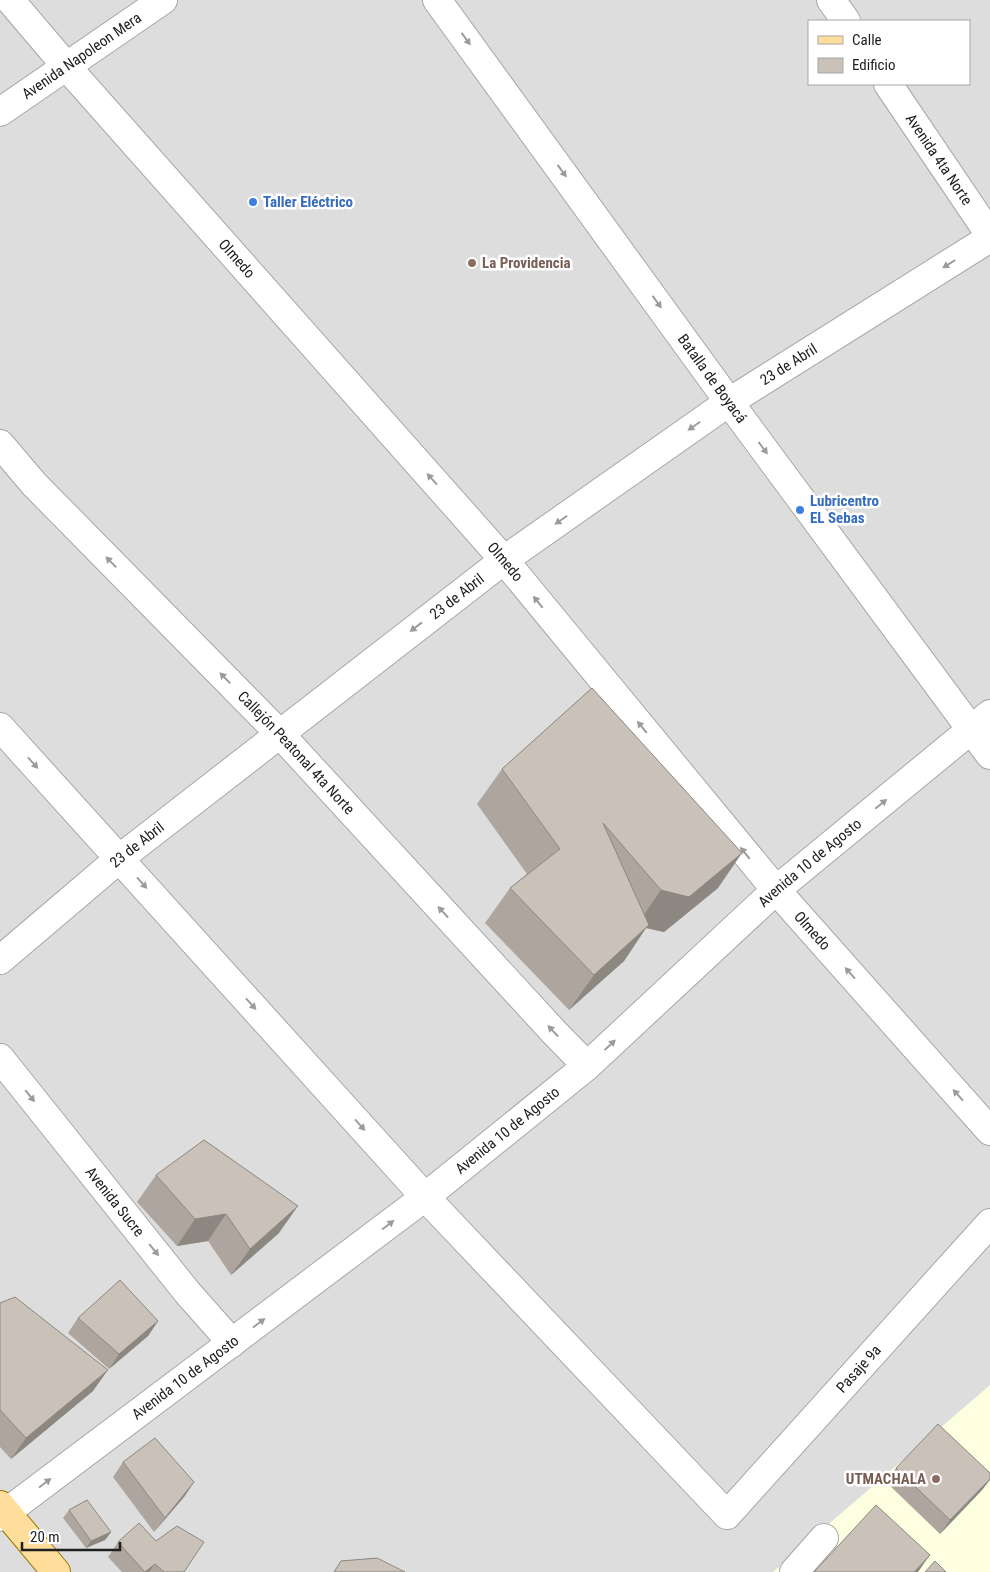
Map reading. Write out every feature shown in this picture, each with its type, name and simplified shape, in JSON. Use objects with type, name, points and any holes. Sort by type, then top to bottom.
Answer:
[{"type":"main road","points":[[2,1512],[56,1572]]},
{"type":"street","name":"Olmedo","points":[[10,0],[66,66],[504,560],[776,890],[990,1131]]},
{"type":"street","name":"Avenida Napoleon Mera","points":[[0,112],[163,0]]},
{"type":"street","name":"Batalla de Boyacá","points":[[437,0],[729,402],[981,721],[990,755]]},
{"type":"street","points":[[831,0],[845,20]]},
{"type":"street","name":"Avenida 4ta Norte","points":[[889,85],[990,236]]},
{"type":"street","name":"23 de Abril","points":[[0,960],[120,858],[504,560],[729,402],[990,236]]},
{"type":"street","name":"Callejón Peatonal 4ta Norte","points":[[0,444],[34,484],[279,733],[587,1066]]},
{"type":"street","name":"Avenida 10 de Agosto","points":[[2,1512],[232,1343],[425,1197],[587,1066],[776,890],[981,721]]},
{"type":"street","points":[[0,727],[425,1197]]},
{"type":"street","name":"Avenida Sucre","points":[[0,1058],[187,1292],[232,1343]]},
{"type":"street","name":"Pasaje 9a","points":[[425,1197],[727,1515],[990,1223]]},
{"type":"street","points":[[794,1572],[824,1538]]},
{"type":"shaded area","points":[[0,0],[990,0],[990,1572],[0,1572]]},
{"type":"shaded area","name":"UTMACHALA","points":[[990,1385],[990,1572],[773,1572]]},
{"type":"building","points":[[592,688],[742,853],[689,897],[661,890],[603,823],[649,925],[594,975],[510,888],[560,849],[502,769]]},
{"type":"building","points":[[204,1140],[298,1206],[250,1249],[226,1214],[195,1219],[156,1175]]},
{"type":"building","points":[[120,1280],[158,1321],[119,1354],[78,1318]]},
{"type":"building","points":[[15,1297],[108,1370],[26,1438],[0,1410],[0,1303]]},
{"type":"building","points":[[938,1424],[990,1473],[990,1479],[950,1520],[896,1468]]},
{"type":"building","points":[[155,1438],[194,1482],[165,1518],[123,1462]]},
{"type":"building","points":[[87,1500],[111,1532],[91,1541],[69,1510]]},
{"type":"building","points":[[876,1505],[930,1555],[914,1572],[814,1572]]},
{"type":"building","points":[[139,1523],[156,1541],[177,1526],[204,1542],[184,1572],[164,1572],[155,1564],[145,1572],[118,1542]]},
{"type":"building","points":[[377,1558],[405,1572],[334,1572],[341,1561]]},
{"type":"building","points":[[935,1561],[946,1572],[925,1572]]},
{"type":"place","name":"Taller Eléctrico","points":[[253,202]]},
{"type":"place","name":"La Providencia","points":[[472,263]]},
{"type":"place","name":"Lubricentro EL Sebas","points":[[800,510]]},
{"type":"place","name":"UTMACHALA","points":[[936,1479]]}]
